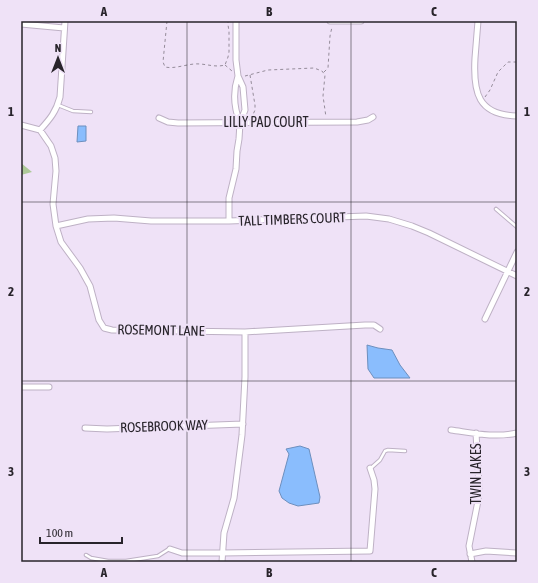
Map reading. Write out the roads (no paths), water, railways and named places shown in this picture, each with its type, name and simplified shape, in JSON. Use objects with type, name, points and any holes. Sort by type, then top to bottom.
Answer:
[{"type":"street","points":[[21,125],[40,130],[53,115],[58,105],[60,97],[65,21]]},
{"type":"street","points":[[229,221],[229,198],[236,169],[240,123],[245,110],[243,88],[238,76],[236,60],[236,21]]},
{"type":"street","points":[[330,21],[360,21]]},
{"type":"street","points":[[478,21],[475,81],[478,93],[483,104],[489,109],[504,116],[517,116]]},
{"type":"street","points":[[21,24],[64,28]]},
{"type":"street","points":[[238,76],[235,85],[236,112],[240,123]]},
{"type":"street","name":"LILLY PAD COURT","points":[[159,118],[168,122],[178,123],[240,123],[357,122],[368,120],[373,117]]},
{"type":"street","name":"ROSEMONT LANE","points":[[40,130],[51,146],[55,158],[56,171],[53,204],[56,226],[61,242],[80,268],[90,286],[99,320],[104,328],[112,330],[244,332],[374,325],[380,329]]},
{"type":"street","name":"TALL TIMBERS COURT","points":[[56,226],[88,219],[101,218],[151,221],[229,221],[366,216],[389,219],[412,226],[517,276]]},
{"type":"street","points":[[485,319],[517,252]]},
{"type":"street","points":[[222,562],[224,533],[234,498],[240,458],[245,377],[244,332]]},
{"type":"street","points":[[21,387],[49,387]]},
{"type":"street","name":"ROSEBROOK WAY","points":[[85,428],[107,429],[243,424]]},
{"type":"street","points":[[451,430],[476,434],[505,435],[517,433]]},
{"type":"street","name":"TWIN LAKES","points":[[472,562],[469,546],[478,500],[479,486],[476,434]]},
{"type":"street","points":[[170,549],[182,553],[370,551],[375,489],[370,468]]},
{"type":"street","points":[[470,554],[486,551],[517,553]]},
{"type":"lane","points":[[58,105],[73,111],[91,112]]},
{"type":"lane","points":[[496,209],[517,226]]},
{"type":"lane","points":[[370,468],[380,460],[385,451],[406,451]]},
{"type":"lane","points":[[86,555],[91,558],[108,561],[126,561],[158,556],[170,549]]},
{"type":"water","points":[[78,126],[86,126],[86,141],[77,142]]},
{"type":"water","points":[[367,345],[392,350],[400,365],[410,378],[374,378],[368,369]]},
{"type":"water","points":[[300,446],[309,449],[320,497],[319,503],[298,506],[289,503],[282,498],[279,491],[289,454],[286,449]]}]
